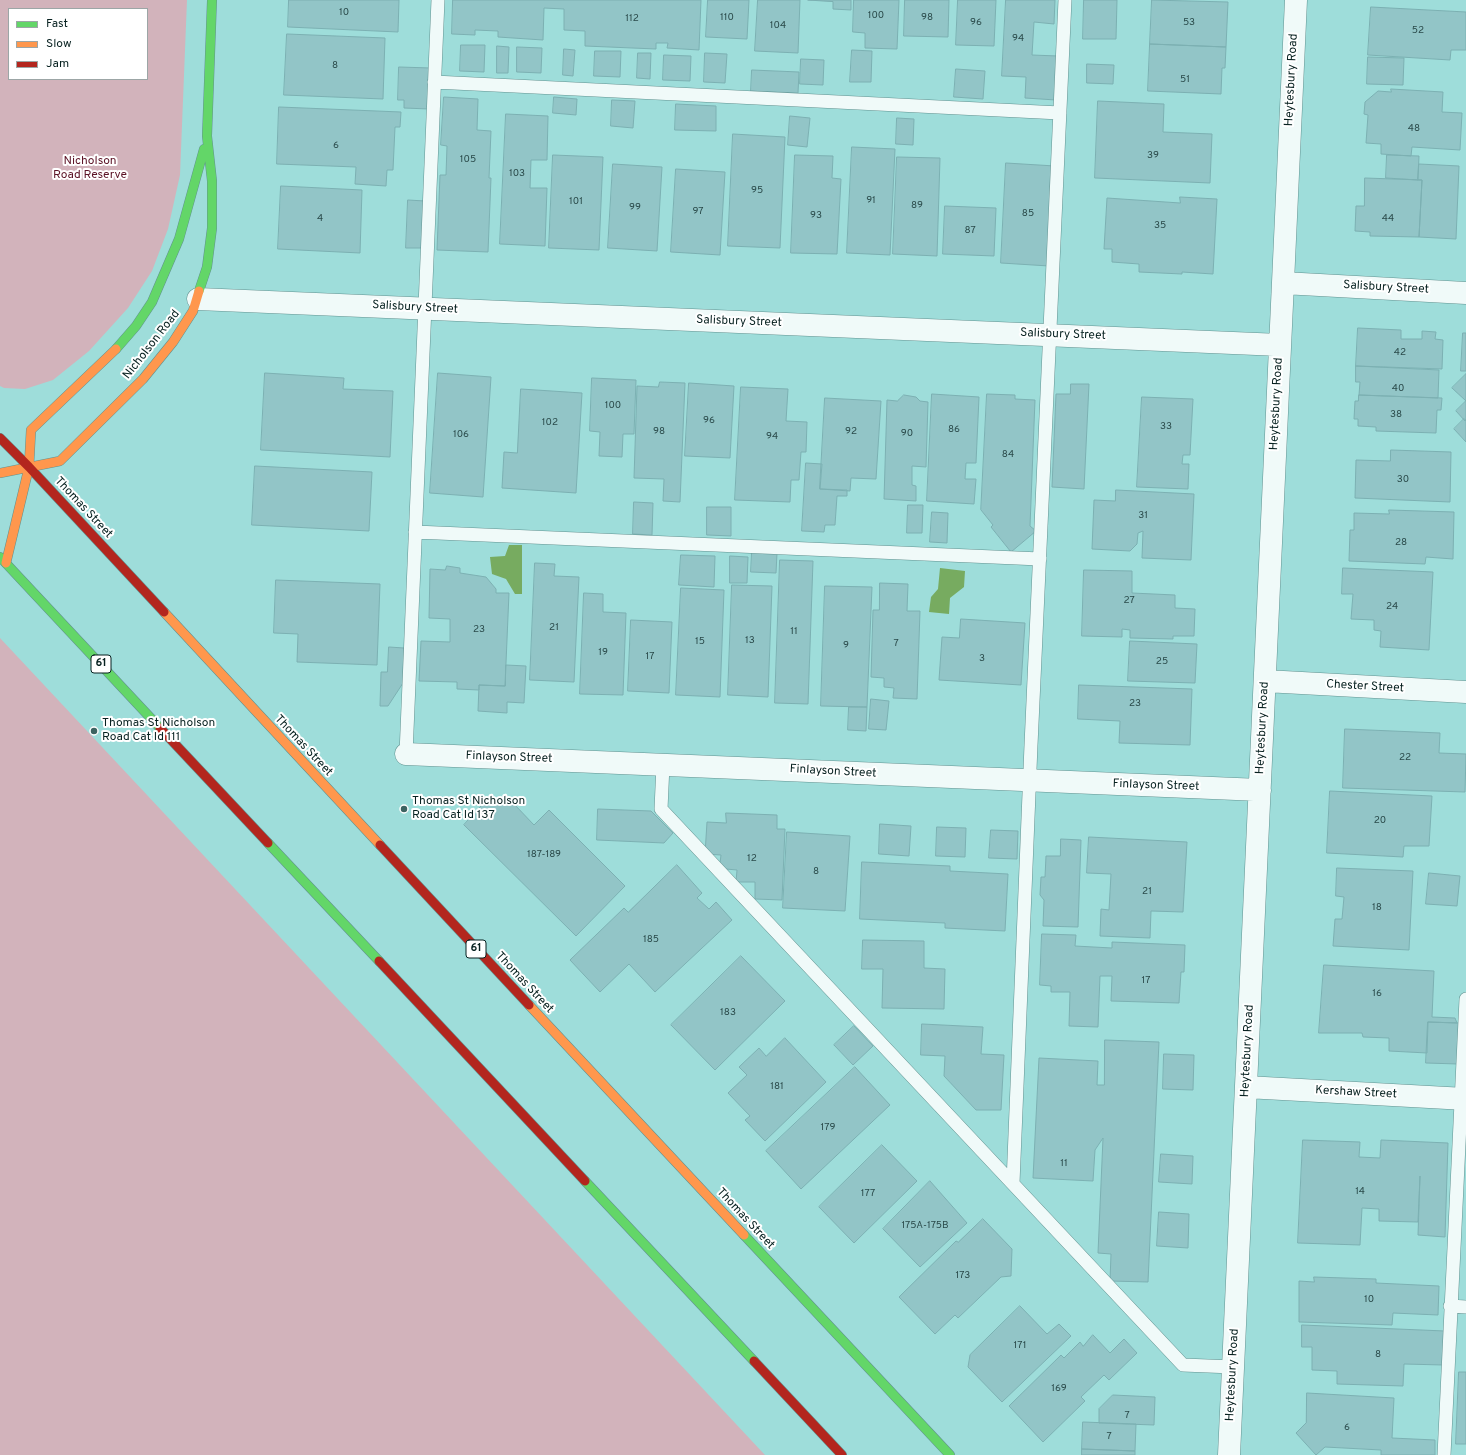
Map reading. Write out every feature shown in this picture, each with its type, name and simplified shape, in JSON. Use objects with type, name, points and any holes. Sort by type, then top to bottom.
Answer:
[{"type":"main road","name":"Nicholson Road","points":[[0,473],[60,461],[144,379],[173,342],[193,311],[207,267],[212,228],[212,181],[207,136],[212,0]]},
{"type":"main road","name":"Nicholson Road","points":[[3,560],[29,467],[31,430],[116,349],[136,326],[152,302],[179,239],[207,136]]},
{"type":"main road","name":"Thomas Street","points":[[0,438],[29,467],[324,786],[950,1455]]},
{"type":"main road","name":"61","points":[[3,560],[842,1455]]},
{"type":"street","name":"Heytesbury Road","points":[[1229,1455],[1296,0]]},
{"type":"street","name":"Salisbury Street","points":[[1283,283],[1466,293]]},
{"type":"street","name":"Salisbury Street","points":[[198,299],[1280,345]]},
{"type":"street","name":"Chester Street","points":[[1265,681],[1466,692]]},
{"type":"street","name":"Finlayson Street","points":[[406,754],[1260,790]]},
{"type":"street","name":"Kershaw Street","points":[[1246,1087],[1464,1098]]},
{"type":"lane","points":[[406,754],[438,0]]},
{"type":"lane","points":[[1013,1183],[1065,0]]},
{"type":"lane","points":[[434,82],[1060,114]]},
{"type":"lane","points":[[415,532],[1040,559]]},
{"type":"lane","points":[[662,765],[661,808],[1183,1365],[1233,1368]]},
{"type":"lane","points":[[1444,1455],[1450,1306],[1464,1098],[1466,999]]},
{"type":"lane","points":[[1450,1306],[1466,1306]]},
{"type":"green space","name":"Nicholson Road Reserve","points":[[0,0],[187,0],[180,175],[168,229],[152,271],[128,308],[89,351],[53,380],[25,389],[4,388],[0,386]]},
{"type":"green space","points":[[0,638],[765,1455],[0,1455]]},
{"type":"shaded area","points":[[509,545],[522,545],[522,594],[515,594],[506,579],[492,574],[490,557],[505,556]]},
{"type":"shaded area","points":[[940,568],[965,571],[964,587],[950,598],[949,614],[929,612],[931,597],[938,589]]},
{"type":"building","points":[[289,0],[399,0],[398,32],[288,27]]},
{"type":"building","points":[[453,0],[701,0],[699,50],[667,48],[668,43],[656,43],[656,49],[585,46],[585,31],[564,30],[564,9],[544,8],[543,40],[498,37],[498,31],[475,30],[475,35],[452,34]]},
{"type":"building","points":[[708,0],[749,0],[747,39],[706,37]]},
{"type":"building","points":[[758,0],[800,0],[798,53],[755,51]]},
{"type":"building","points":[[808,0],[851,0],[851,10],[833,9],[833,2]]},
{"type":"building","points":[[854,0],[899,0],[897,49],[865,48],[865,33],[853,32]]},
{"type":"building","points":[[905,0],[949,0],[948,37],[904,36]]},
{"type":"building","points":[[958,0],[996,0],[994,46],[956,45]]},
{"type":"building","points":[[1006,0],[1055,0],[1054,24],[1034,22],[1032,55],[1058,56],[1056,100],[1025,98],[1026,77],[1002,76]]},
{"type":"building","points":[[1084,0],[1117,0],[1116,39],[1083,39]]},
{"type":"building","points":[[1152,0],[1228,2],[1226,47],[1150,44]]},
{"type":"building","points":[[1371,7],[1466,12],[1466,50],[1451,50],[1450,60],[1368,55]]},
{"type":"building","points":[[287,34],[385,38],[383,99],[284,95]]},
{"type":"building","points":[[1150,44],[1226,47],[1225,68],[1222,68],[1221,94],[1148,91]]},
{"type":"building","points":[[461,45],[485,45],[484,72],[460,71]]},
{"type":"building","points":[[497,46],[509,47],[508,73],[497,73]]},
{"type":"building","points":[[517,47],[542,48],[541,73],[517,72]]},
{"type":"building","points":[[564,49],[575,50],[573,76],[563,75]]},
{"type":"building","points":[[852,50],[872,51],[871,82],[850,82]]},
{"type":"building","points":[[595,51],[621,51],[620,77],[594,76]]},
{"type":"building","points":[[638,53],[651,53],[650,79],[637,78]]},
{"type":"building","points":[[705,53],[727,54],[725,83],[704,82]]},
{"type":"building","points":[[664,55],[691,56],[690,81],[663,80]]},
{"type":"building","points":[[1368,57],[1404,58],[1403,85],[1367,84]]},
{"type":"building","points":[[801,59],[824,60],[823,85],[800,84]]},
{"type":"building","points":[[1087,64],[1114,65],[1113,84],[1087,83]]},
{"type":"building","points":[[399,67],[431,68],[429,109],[404,108],[404,100],[398,100]]},
{"type":"building","points":[[956,69],[985,71],[983,99],[954,97]]},
{"type":"building","points":[[752,70],[799,72],[798,93],[751,91]]},
{"type":"building","points":[[1391,89],[1443,92],[1442,112],[1462,113],[1460,150],[1412,147],[1411,156],[1381,154],[1381,144],[1366,143],[1368,115],[1364,114],[1365,102],[1378,91],[1391,92]]},
{"type":"building","points":[[444,97],[478,99],[477,130],[491,131],[488,252],[437,250],[440,175],[446,175],[447,146],[441,145]]},
{"type":"building","points":[[554,97],[577,99],[576,115],[553,113]]},
{"type":"building","points":[[612,100],[635,101],[633,128],[611,126]]},
{"type":"building","points":[[1098,101],[1164,104],[1163,132],[1212,134],[1210,183],[1095,178]]},
{"type":"building","points":[[676,104],[716,106],[716,131],[675,130]]},
{"type":"building","points":[[279,107],[401,112],[400,127],[395,127],[393,170],[387,170],[386,186],[355,184],[356,167],[277,164]]},
{"type":"building","points":[[506,114],[548,116],[547,160],[531,160],[530,188],[547,188],[545,246],[500,244]]},
{"type":"building","points":[[790,116],[810,118],[807,147],[788,145]]},
{"type":"building","points":[[897,118],[914,119],[913,145],[896,144]]},
{"type":"building","points":[[733,134],[785,137],[780,248],[728,246]]},
{"type":"building","points":[[852,147],[895,149],[890,255],[847,253]]},
{"type":"building","points":[[553,155],[603,157],[599,250],[549,248]]},
{"type":"building","points":[[795,155],[833,156],[832,178],[841,179],[837,254],[791,253]]},
{"type":"building","points":[[1387,155],[1419,156],[1418,180],[1386,178]]},
{"type":"building","points":[[897,157],[940,158],[937,256],[893,254]]},
{"type":"building","points":[[1006,163],[1055,166],[1049,266],[1001,263]]},
{"type":"building","points":[[613,164],[662,167],[657,251],[608,248]]},
{"type":"building","points":[[1419,164],[1459,166],[1456,239],[1419,237],[1422,180],[1418,180]]},
{"type":"building","points":[[676,169],[725,172],[720,255],[671,252]]},
{"type":"building","points":[[1365,178],[1422,180],[1419,237],[1370,236],[1370,232],[1355,231],[1356,206],[1364,206]]},
{"type":"building","points":[[281,186],[362,190],[360,253],[278,249]]},
{"type":"building","points":[[1180,197],[1217,199],[1213,274],[1139,272],[1139,264],[1112,262],[1112,249],[1104,249],[1107,198],[1180,203]]},
{"type":"building","points":[[408,200],[425,201],[424,248],[406,248]]},
{"type":"building","points":[[945,206],[996,208],[994,256],[943,254]]},
{"type":"building","points":[[1358,328],[1401,330],[1401,339],[1422,339],[1422,331],[1436,332],[1435,339],[1443,340],[1442,369],[1356,366]]},
{"type":"building","points":[[1463,333],[1466,333],[1466,371],[1461,371]]},
{"type":"building","points":[[1356,366],[1439,370],[1438,398],[1359,395],[1360,382],[1356,382]]},
{"type":"building","points":[[265,373],[344,378],[343,389],[393,391],[390,457],[261,450]]},
{"type":"building","points":[[438,373],[491,377],[483,497],[430,493]]},
{"type":"building","points":[[1466,374],[1466,401],[1452,388]]},
{"type":"building","points":[[592,378],[636,380],[634,434],[623,434],[622,457],[599,456],[600,432],[590,431]]},
{"type":"building","points":[[660,382],[685,383],[680,502],[663,501],[664,479],[634,478],[637,386],[658,387]]},
{"type":"building","points":[[689,383],[734,386],[730,458],[685,456]]},
{"type":"building","points":[[1071,384],[1089,384],[1084,489],[1052,487],[1056,394],[1070,394]]},
{"type":"building","points":[[741,387],[788,389],[786,421],[807,422],[806,452],[801,452],[799,480],[791,480],[790,502],[735,500]]},
{"type":"building","points":[[521,389],[582,393],[576,493],[502,488],[504,452],[517,453]]},
{"type":"building","points":[[932,394],[979,397],[976,463],[966,463],[965,479],[976,479],[974,504],[927,501]]},
{"type":"building","points":[[987,394],[1015,395],[1015,399],[1035,400],[1030,526],[1036,531],[1011,552],[991,527],[993,525],[981,510]]},
{"type":"building","points":[[904,395],[916,397],[920,401],[928,402],[926,467],[912,466],[912,485],[916,486],[916,501],[884,499],[887,400],[897,401]]},
{"type":"building","points":[[1359,395],[1442,398],[1441,410],[1437,410],[1436,433],[1376,431],[1376,427],[1358,426],[1358,419],[1354,419],[1355,401],[1358,401]]},
{"type":"building","points":[[1142,397],[1193,399],[1190,455],[1183,455],[1182,464],[1189,464],[1188,489],[1137,487]]},
{"type":"building","points":[[825,398],[881,401],[876,479],[851,478],[850,491],[820,489]]},
{"type":"building","points":[[1466,401],[1466,420],[1465,421],[1456,411]]},
{"type":"building","points":[[1464,419],[1466,420],[1466,442],[1454,429]]},
{"type":"building","points":[[1391,450],[1451,452],[1450,502],[1355,498],[1356,460],[1390,461]]},
{"type":"building","points":[[806,463],[822,464],[820,489],[847,490],[847,496],[837,496],[835,525],[825,525],[824,532],[802,531]]},
{"type":"building","points":[[255,466],[372,472],[369,531],[252,525]]},
{"type":"building","points":[[1116,490],[1194,494],[1191,560],[1142,558],[1143,531],[1138,533],[1137,544],[1130,551],[1092,549],[1094,500],[1115,501]]},
{"type":"building","points":[[634,502],[653,503],[652,535],[633,534]]},
{"type":"building","points":[[908,505],[923,505],[922,533],[907,533]]},
{"type":"building","points":[[707,507],[731,507],[731,536],[707,535]]},
{"type":"building","points":[[1389,510],[1454,512],[1453,559],[1426,557],[1425,564],[1349,561],[1350,530],[1354,530],[1354,513],[1389,514]]},
{"type":"building","points":[[932,512],[948,513],[947,543],[930,542]]},
{"type":"building","points":[[752,552],[777,553],[776,573],[751,572]]},
{"type":"building","points":[[681,555],[715,556],[714,587],[679,585]]},
{"type":"building","points":[[730,556],[748,557],[747,583],[730,583]]},
{"type":"building","points":[[780,560],[813,561],[808,704],[775,703]]},
{"type":"building","points":[[535,563],[555,564],[554,576],[579,577],[574,682],[530,680]]},
{"type":"building","points":[[447,566],[460,568],[460,573],[486,577],[496,589],[496,593],[509,593],[505,686],[479,685],[479,690],[457,689],[457,682],[419,681],[421,641],[450,642],[450,619],[429,618],[430,569],[445,570]]},
{"type":"building","points":[[1343,568],[1433,572],[1429,650],[1380,647],[1381,631],[1374,630],[1374,620],[1351,619],[1353,594],[1342,594]]},
{"type":"building","points":[[1084,570],[1132,571],[1132,593],[1175,595],[1175,608],[1195,609],[1194,636],[1173,636],[1173,639],[1130,638],[1130,630],[1122,629],[1122,637],[1082,636]]},
{"type":"building","points":[[276,580],[380,584],[377,665],[297,662],[298,634],[274,633]]},
{"type":"building","points":[[880,583],[908,584],[907,611],[920,611],[917,699],[893,698],[894,688],[884,687],[884,678],[871,677],[873,610],[879,610]]},
{"type":"building","points":[[732,585],[772,586],[768,697],[728,695]]},
{"type":"building","points":[[825,586],[872,587],[867,707],[821,706]]},
{"type":"building","points":[[681,588],[724,590],[720,697],[676,695]]},
{"type":"building","points":[[584,593],[603,594],[603,612],[626,613],[623,695],[580,694]]},
{"type":"building","points":[[961,619],[1025,623],[1021,685],[939,680],[942,637],[959,638]]},
{"type":"building","points":[[631,620],[672,622],[669,693],[628,691]]},
{"type":"building","points":[[1130,641],[1197,644],[1195,683],[1128,681]]},
{"type":"building","points":[[389,647],[404,648],[403,683],[388,706],[380,706],[381,672],[387,672]]},
{"type":"building","points":[[506,665],[526,666],[524,703],[507,702],[507,713],[478,711],[479,685],[505,686]]},
{"type":"building","points":[[1079,685],[1192,689],[1190,745],[1119,743],[1120,721],[1078,719]]},
{"type":"building","points":[[871,699],[889,701],[886,730],[869,729]]},
{"type":"building","points":[[849,707],[867,707],[866,731],[848,730]]},
{"type":"building","points":[[1345,729],[1440,733],[1439,753],[1466,754],[1465,792],[1343,788]]},
{"type":"building","points":[[1330,791],[1432,796],[1429,846],[1404,846],[1403,857],[1327,853]]},
{"type":"building","points":[[486,801],[515,805],[534,825],[549,810],[625,886],[576,936],[464,825]]},
{"type":"building","points":[[598,809],[651,811],[673,833],[664,843],[597,840]]},
{"type":"building","points":[[726,813],[777,815],[777,829],[785,829],[782,900],[755,899],[755,882],[736,882],[737,870],[726,869],[720,863],[721,855],[705,854],[707,822],[726,823]]},
{"type":"building","points":[[880,824],[911,826],[909,856],[879,854]]},
{"type":"building","points":[[937,827],[966,828],[965,857],[936,856]]},
{"type":"building","points":[[991,830],[1018,831],[1017,859],[989,858]]},
{"type":"building","points":[[787,832],[850,836],[845,911],[783,908]]},
{"type":"building","points":[[1089,837],[1187,842],[1183,912],[1151,911],[1150,938],[1100,936],[1101,909],[1109,910],[1111,874],[1087,873]]},
{"type":"building","points":[[1061,839],[1081,840],[1078,927],[1043,926],[1044,900],[1040,895],[1041,877],[1045,877],[1046,856],[1060,856]]},
{"type":"building","points":[[862,862],[950,866],[950,871],[1008,874],[1005,931],[945,928],[945,923],[860,919]]},
{"type":"building","points":[[677,865],[702,893],[697,898],[709,909],[716,902],[732,920],[655,992],[629,964],[600,992],[570,960],[624,908],[628,912]]},
{"type":"building","points":[[1337,868],[1413,871],[1409,950],[1333,946],[1335,919],[1342,919],[1344,897],[1336,896]]},
{"type":"building","points":[[1429,873],[1460,876],[1457,906],[1426,904]]},
{"type":"building","points":[[1042,934],[1076,935],[1075,946],[1112,948],[1112,942],[1185,945],[1184,972],[1181,972],[1179,1003],[1111,1001],[1112,976],[1100,976],[1098,1027],[1069,1026],[1070,992],[1051,992],[1051,986],[1040,985]]},
{"type":"building","points":[[863,940],[924,941],[924,968],[945,969],[944,1009],[882,1008],[883,969],[862,969]]},
{"type":"building","points":[[741,956],[785,1001],[715,1070],[671,1025]]},
{"type":"building","points":[[1324,965],[1434,971],[1432,1017],[1455,1018],[1457,1023],[1428,1022],[1427,1053],[1389,1051],[1389,1038],[1363,1037],[1362,1033],[1319,1033]]},
{"type":"building","points":[[1428,1022],[1460,1023],[1458,1064],[1426,1063]]},
{"type":"building","points":[[922,1024],[983,1027],[981,1054],[1004,1055],[1001,1110],[976,1110],[944,1076],[945,1056],[921,1055]]},
{"type":"building","points":[[854,1026],[873,1046],[853,1065],[834,1045]]},
{"type":"building","points":[[785,1038],[826,1082],[765,1141],[745,1120],[750,1116],[728,1093],[747,1075],[739,1067],[759,1048],[766,1056]]},
{"type":"building","points":[[1105,1040],[1159,1042],[1148,1282],[1110,1281],[1111,1254],[1098,1253],[1103,1138],[1095,1150],[1093,1181],[1033,1178],[1039,1058],[1098,1061],[1097,1085],[1104,1085]]},
{"type":"building","points":[[1164,1054],[1194,1055],[1193,1090],[1163,1089]]},
{"type":"building","points":[[855,1067],[890,1105],[801,1189],[766,1151]]},
{"type":"building","points":[[1303,1140],[1360,1142],[1359,1157],[1380,1158],[1381,1140],[1448,1143],[1445,1237],[1418,1235],[1420,1176],[1418,1222],[1379,1221],[1379,1209],[1362,1208],[1360,1245],[1298,1243]]},
{"type":"building","points":[[882,1145],[917,1181],[854,1243],[819,1207]]},
{"type":"building","points":[[1161,1154],[1193,1156],[1192,1184],[1159,1182]]},
{"type":"building","points":[[930,1181],[967,1223],[920,1267],[883,1229]]},
{"type":"building","points":[[1159,1212],[1189,1214],[1188,1248],[1157,1246]]},
{"type":"building","points":[[983,1219],[1012,1249],[1011,1276],[1001,1277],[958,1318],[955,1315],[935,1334],[899,1297],[956,1241],[958,1242]]},
{"type":"building","points":[[1314,1277],[1376,1279],[1376,1283],[1439,1286],[1438,1315],[1393,1313],[1392,1325],[1299,1322],[1299,1281],[1314,1282]]},
{"type":"building","points":[[1020,1306],[1047,1334],[1059,1324],[1071,1336],[1002,1402],[968,1367],[970,1355]]},
{"type":"building","points":[[1302,1325],[1445,1331],[1443,1365],[1404,1364],[1403,1386],[1337,1384],[1337,1371],[1312,1370],[1312,1347],[1302,1347]]},
{"type":"building","points":[[1093,1335],[1110,1353],[1124,1339],[1137,1353],[1109,1380],[1104,1375],[1081,1397],[1085,1401],[1043,1442],[1009,1406],[1061,1355],[1064,1358],[1080,1342],[1083,1346]]},
{"type":"building","points":[[1459,1372],[1466,1372],[1466,1444],[1456,1444]]},
{"type":"building","points":[[1307,1393],[1394,1398],[1392,1438],[1435,1440],[1435,1455],[1381,1455],[1381,1450],[1325,1447],[1316,1455],[1296,1433],[1306,1423]]},
{"type":"building","points":[[1113,1395],[1155,1397],[1154,1425],[1099,1423],[1099,1409]]},
{"type":"building","points":[[1083,1422],[1136,1424],[1135,1451],[1082,1449]]},
{"type":"building","points":[[1082,1449],[1135,1451],[1135,1455],[1082,1455]]},
{"type":"traffic: fast","points":[[199,291],[207,267],[212,228],[212,181],[207,136],[212,0]]},
{"type":"traffic: fast","points":[[116,349],[136,326],[152,302],[179,239],[204,149]]},
{"type":"traffic: fast","points":[[0,557],[160,728]]},
{"type":"traffic: fast","points":[[268,843],[379,961]]},
{"type":"traffic: fast","points":[[585,1181],[754,1361]]},
{"type":"traffic: fast","points":[[744,1235],[950,1455]]},
{"type":"traffic: slow","points":[[0,473],[60,461],[143,379],[173,342],[193,311],[199,291]]},
{"type":"traffic: slow","points":[[6,563],[29,467],[31,430],[116,349]]},
{"type":"traffic: slow","points":[[164,612],[380,845]]},
{"type":"traffic: slow","points":[[529,1005],[744,1235]]},
{"type":"traffic: jam","points":[[0,438],[29,467],[164,612]]},
{"type":"traffic: jam","points":[[160,728],[268,843]]},
{"type":"traffic: jam","points":[[380,845],[529,1005]]},
{"type":"traffic: jam","points":[[379,961],[585,1181]]},
{"type":"traffic: jam","points":[[754,1361],[842,1455]]},
{"type":"place","name":"Thomas St Nicholson Road Cat Id 111","points":[[94,731]]},
{"type":"place","name":"Thomas St Nicholson Road Cat Id 137","points":[[404,809]]}]
